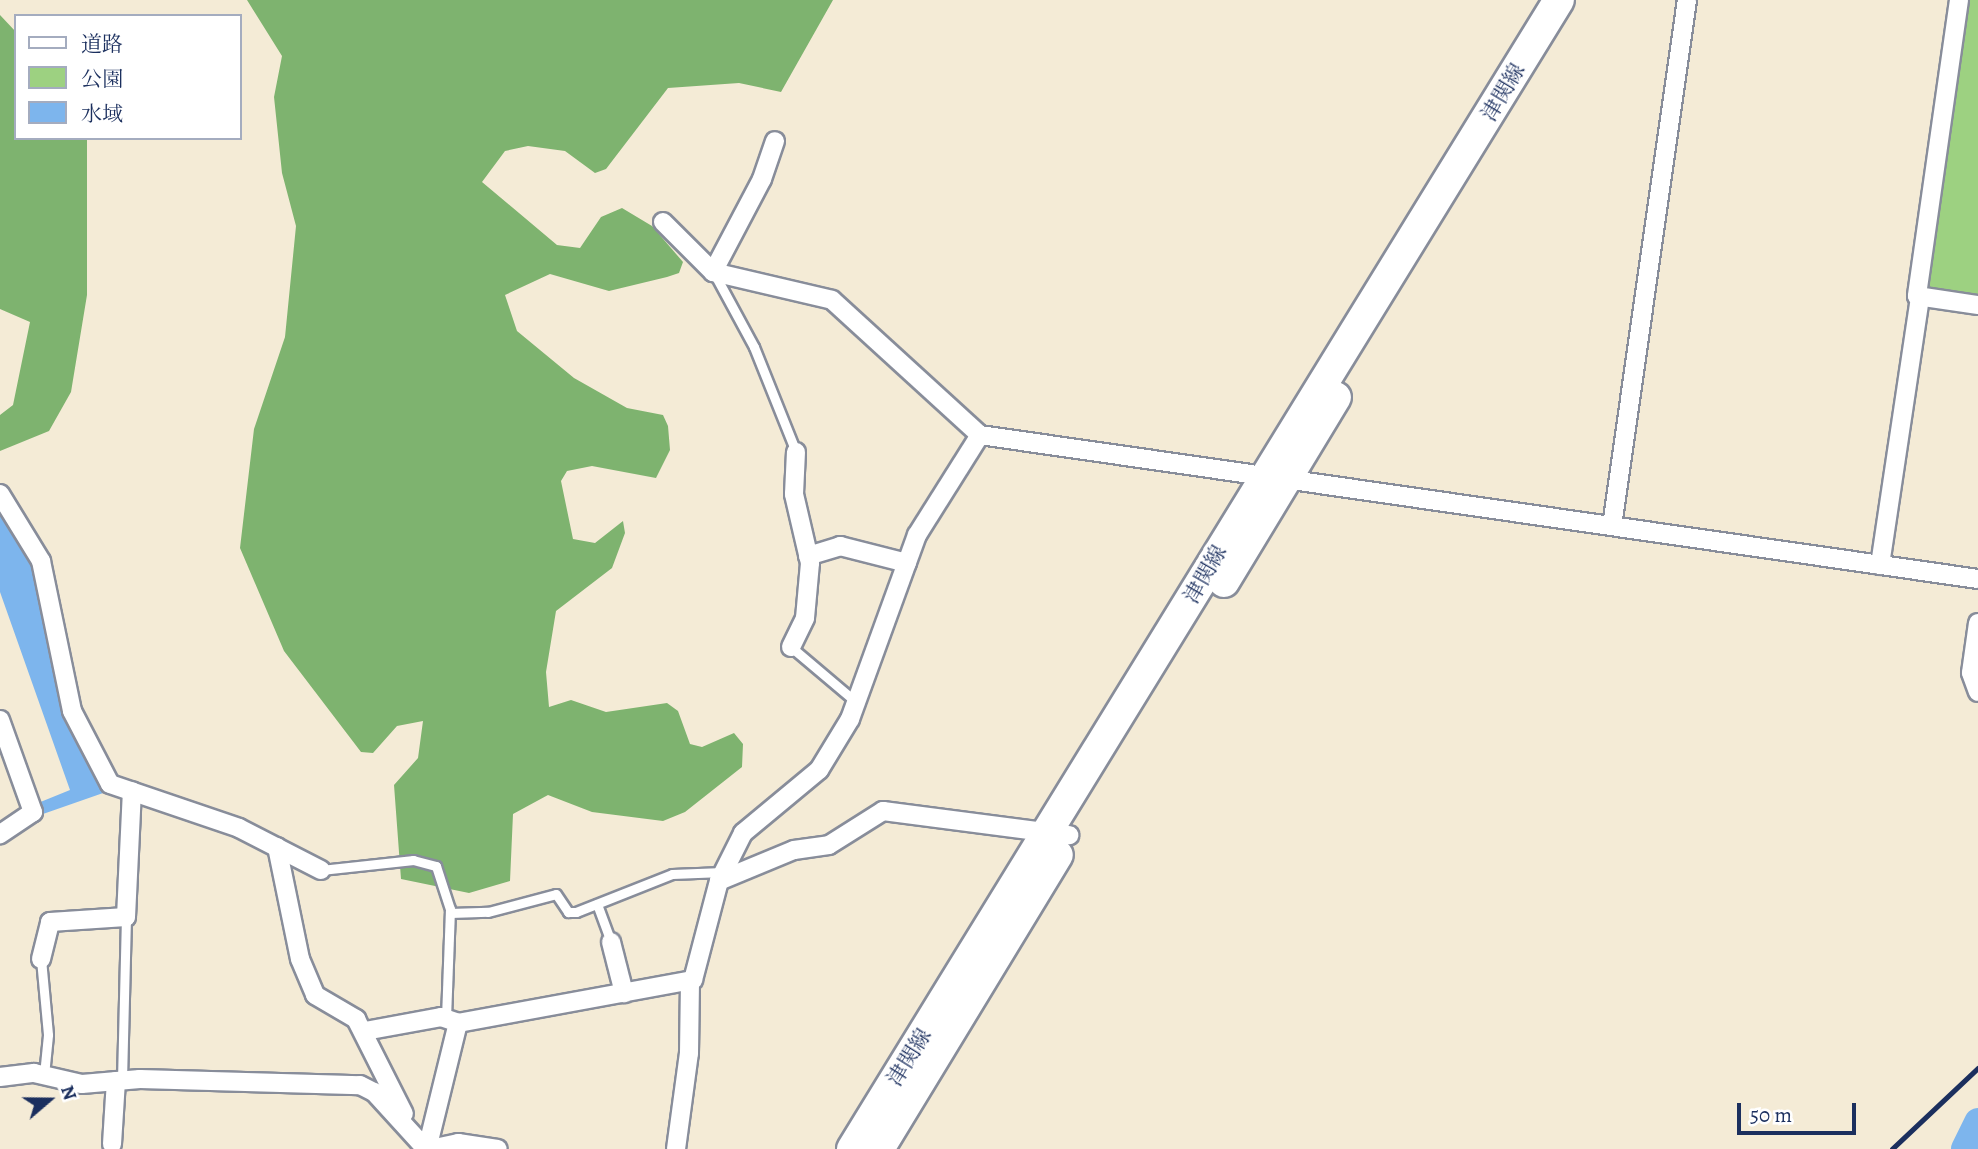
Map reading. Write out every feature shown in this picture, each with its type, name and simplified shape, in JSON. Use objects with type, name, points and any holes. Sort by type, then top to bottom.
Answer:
[{"type":"main road","name":"津関線","points":[[880,1149],[1058,834],[1274,479],[1559,0]]},
{"type":"main road","name":"津関線","points":[[1274,479],[1579,0]]},
{"type":"main road","name":"津関線","points":[[852,1149],[1058,834]]},
{"type":"street","points":[[1612,526],[1687,0]]},
{"type":"street","points":[[1880,565],[1920,296],[1959,0]]},
{"type":"street","points":[[713,272],[775,141]]},
{"type":"street","points":[[663,222],[713,272],[832,300],[980,435],[1978,579]]},
{"type":"street","points":[[1920,296],[1978,305]]},
{"type":"street","points":[[676,1149],[690,1053],[690,982],[721,876],[743,833],[819,770],[856,702],[906,564],[980,435]]},
{"type":"street","points":[[791,647],[805,618],[808,556],[794,495],[796,452]]},
{"type":"street","points":[[0,494],[45,574],[72,711],[110,784],[132,790],[277,847],[321,870]]},
{"type":"street","points":[[808,556],[840,546],[906,564]]},
{"type":"street","points":[[1978,622],[1971,673],[1978,692]]},
{"type":"street","points":[[0,720],[7,760],[33,812],[0,834]]},
{"type":"street","points":[[41,958],[50,922],[125,917],[132,790]]},
{"type":"street","points":[[721,876],[794,849],[829,845],[883,811],[1058,834]]},
{"type":"street","points":[[277,847],[300,958],[315,995],[365,1031],[427,1149]]},
{"type":"street","points":[[611,942],[624,993]]},
{"type":"street","points":[[365,1031],[452,1021],[690,982]]},
{"type":"street","points":[[427,1149],[452,1021]]},
{"type":"street","points":[[0,1077],[44,1074],[82,1084],[119,1081],[360,1085],[374,1092],[427,1149]]},
{"type":"street","points":[[112,1144],[119,1081]]},
{"type":"street","points":[[427,1149],[458,1143],[498,1149]]},
{"type":"lane","points":[[713,272],[754,347],[796,452]]},
{"type":"lane","points":[[791,647],[856,702]]},
{"type":"lane","points":[[321,870],[433,864],[450,913],[452,1021]]},
{"type":"lane","points":[[450,913],[488,912],[555,894],[570,913],[672,874],[721,876]]},
{"type":"lane","points":[[597,904],[611,942]]},
{"type":"lane","points":[[119,1081],[125,917]]},
{"type":"lane","points":[[41,958],[48,1035],[44,1074]]},
{"type":"green space","points":[[247,0],[833,0],[781,92],[739,83],[668,88],[606,169],[595,173],[565,151],[528,146],[505,151],[482,182],[557,245],[580,248],[601,217],[622,208],[652,226],[683,262],[679,273],[609,291],[550,274],[505,295],[517,331],[574,378],[627,408],[663,415],[668,426],[670,450],[656,478],[592,466],[567,471],[561,481],[573,539],[595,543],[623,521],[625,533],[612,568],[556,611],[546,672],[549,707],[571,700],[606,712],[667,703],[678,711],[690,744],[702,747],[734,733],[743,744],[742,767],[685,812],[663,821],[592,812],[548,795],[513,814],[510,881],[469,893],[401,879],[394,785],[418,758],[423,721],[397,726],[373,753],[361,752],[284,651],[240,548],[254,429],[285,337],[296,226],[282,173],[274,97],[282,56]]},
{"type":"green space","points":[[1968,0],[1978,0],[1978,299],[1935,293],[1928,285]]},
{"type":"green space","points":[[0,15],[14,30],[14,140],[87,140],[87,295],[71,392],[49,431],[0,451],[0,415],[13,405],[30,322],[0,309]]},
{"type":"water","points":[[0,508],[39,577],[65,714],[106,792],[43,814],[38,803],[70,790],[0,592]]},
{"type":"waterway","points":[[1965,1149],[1978,1122]]},
{"type":"railway","points":[[1892,1149],[1978,1068]]}]
